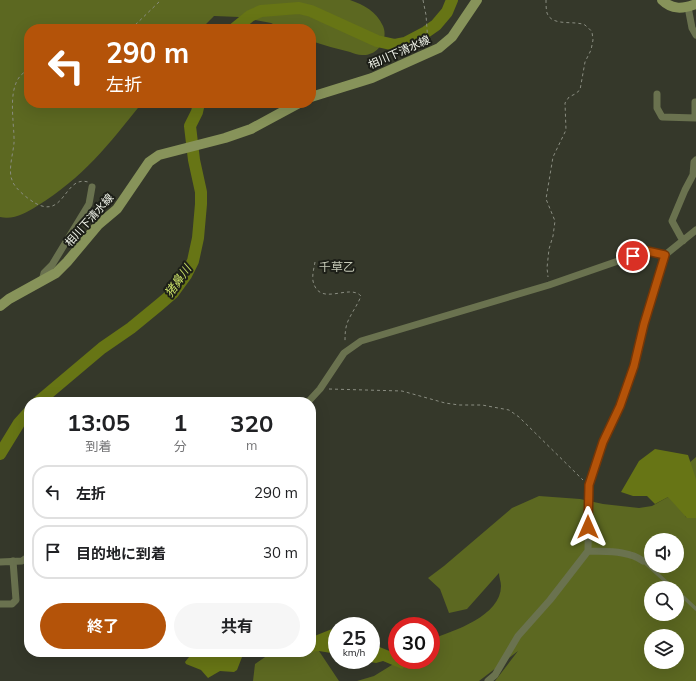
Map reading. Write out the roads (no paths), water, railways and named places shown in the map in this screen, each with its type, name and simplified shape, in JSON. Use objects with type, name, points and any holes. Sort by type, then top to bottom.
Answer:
[{"type":"main road","name":"相川下清水線","points":[[316,95],[372,78],[439,48],[452,37],[477,0]]},
{"type":"main road","points":[[662,0],[667,5],[676,8],[692,6]]},
{"type":"main road","name":"相川下清水線","points":[[0,306],[9,299],[56,273],[98,225],[117,209],[149,162],[159,155],[252,129],[290,108]]},
{"type":"street","points":[[692,6],[692,28],[696,35]]},
{"type":"street","points":[[657,94],[657,108],[662,117],[695,118],[695,102]]},
{"type":"street","points":[[683,241],[672,221],[684,190],[693,175],[694,162],[696,160]]},
{"type":"street","points":[[42,281],[44,272],[52,265],[89,204],[92,187]]},
{"type":"street","points":[[488,681],[495,675],[518,636],[550,600],[588,551],[589,485],[601,448],[620,406],[634,366],[644,324],[665,255],[696,230]]},
{"type":"street","points":[[313,397],[320,389],[344,354],[361,341],[549,285],[647,251],[665,255]]},
{"type":"street","points":[[588,551],[624,553],[637,556],[643,561]]},
{"type":"street","points":[[0,562],[22,561],[24,560]]},
{"type":"street","points":[[0,604],[12,604],[16,600],[12,561]]},
{"type":"lane","points":[[643,561],[665,581]]},
{"type":"lane","points":[[684,598],[696,609]]},
{"type":"waterway","name":"猪鼻川","points":[[240,24],[250,16],[261,11],[299,8],[311,11],[377,41],[395,45],[405,43],[436,25],[447,12],[452,0]]},
{"type":"waterway","name":"猪鼻川","points":[[44,397],[102,348],[131,328],[173,293],[186,275],[193,261],[198,238],[201,204],[201,192],[194,160],[190,126],[198,108]]},
{"type":"waterway","name":"猪鼻川","points":[[0,454],[24,418]]},
{"type":"district","name":"千草乙","points":[[337,267]]}]
